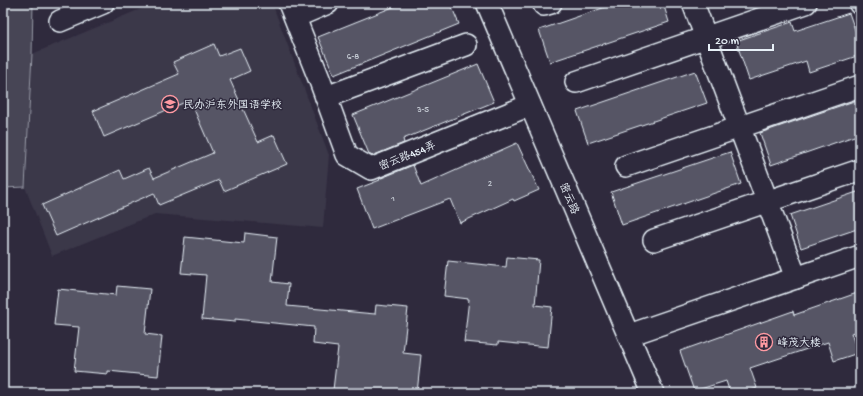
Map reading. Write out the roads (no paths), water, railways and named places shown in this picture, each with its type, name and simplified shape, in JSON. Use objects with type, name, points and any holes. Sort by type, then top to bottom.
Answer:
[{"type":"street","points":[[60,21],[103,3]]},
{"type":"street","points":[[292,10],[328,3]]},
{"type":"street","name":"密云路","points":[[487,3],[653,393]]},
{"type":"street","points":[[693,3],[796,278]]},
{"type":"street","points":[[576,82],[806,3]]},
{"type":"street","name":"密云路454弄","points":[[292,10],[347,155],[371,170],[530,105]]},
{"type":"street","points":[[326,97],[466,45]]},
{"type":"street","points":[[626,166],[860,86]]},
{"type":"street","points":[[654,240],[860,170]]},
{"type":"street","points":[[629,336],[860,256]]},
{"type":"place","name":"民办沪东外国语学校","points":[[170,104]]},
{"type":"place","name":"峰茂大楼","points":[[764,342]]}]
